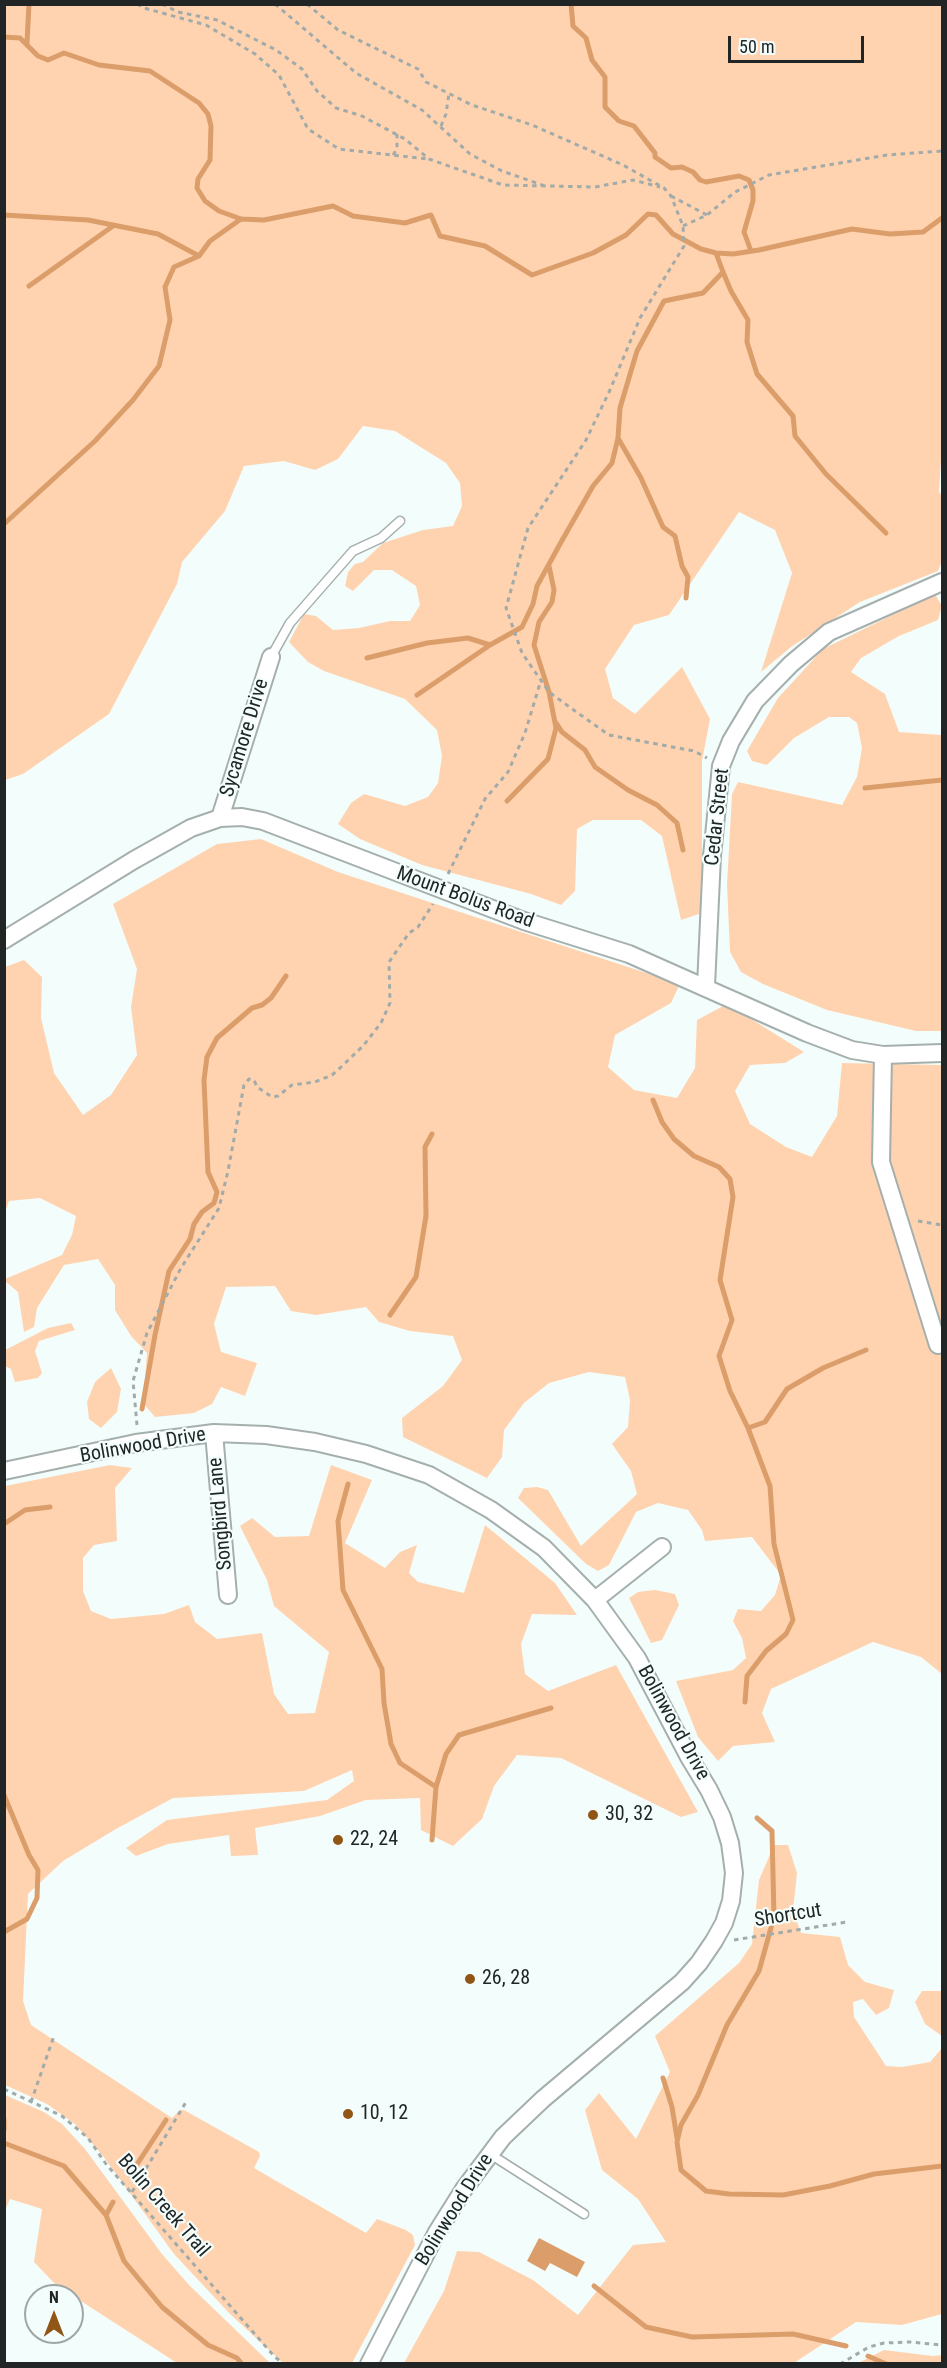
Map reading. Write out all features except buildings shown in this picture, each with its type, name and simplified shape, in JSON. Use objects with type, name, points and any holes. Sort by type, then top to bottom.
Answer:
[{"type":"street","name":"Cedar Street","points":[[706,986],[712,856],[721,766],[731,741],[755,701],[790,664],[829,632],[942,582]]},
{"type":"street","name":"Sycamore Drive","points":[[220,818],[270,657]]},
{"type":"street","name":"Mount Bolus Road","points":[[4,940],[164,842],[191,828],[220,818],[242,818],[263,821],[524,921],[629,954],[706,986],[807,1033],[852,1050],[882,1055],[942,1053]]},
{"type":"street","points":[[882,1055],[881,1162],[938,1345]]},
{"type":"street","name":"Bolinwood Drive","points":[[4,1471],[136,1443],[214,1433],[266,1435],[315,1442],[366,1454],[429,1475],[491,1510],[544,1548],[595,1600],[637,1658],[689,1757],[710,1790],[722,1817],[730,1844],[734,1873],[732,1901],[714,1941],[682,1982],[543,2099],[503,2137],[489,2154],[437,2232],[369,2364]]},
{"type":"street","name":"Songbird Lane","points":[[214,1433],[228,1595]]},
{"type":"street","points":[[595,1600],[662,1547]]},
{"type":"lane","points":[[270,657],[290,623],[353,551],[381,538],[400,520]]},
{"type":"lane","points":[[489,2154],[584,2214]]},
{"type":"path","points":[[137,4],[144,9],[206,25],[255,54],[279,75],[308,129],[339,149],[429,159],[503,185],[550,188],[606,187],[633,180],[664,188]]},
{"type":"path","points":[[162,4],[178,12],[217,20],[276,50],[302,69],[317,91],[336,108],[362,116],[397,134],[429,159]]},
{"type":"path","points":[[274,4],[356,73],[422,110],[471,154],[502,171],[550,188]]},
{"type":"path","points":[[308,4],[338,30],[418,69],[426,82],[472,105],[532,125],[623,165],[664,188],[671,196],[682,226],[684,246],[640,318],[586,440],[528,528],[506,608],[522,653],[549,692],[609,735],[694,751],[721,766]]},
{"type":"path","points":[[441,126],[446,114],[449,93]]},
{"type":"path","points":[[392,156],[397,150],[397,134]]},
{"type":"path","points":[[682,226],[707,214],[735,192],[769,175],[887,155],[942,151]]},
{"type":"path","points":[[671,196],[707,214]]},
{"type":"path","points":[[137,1425],[133,1381],[147,1333],[181,1268],[219,1208],[244,1085],[249,1079],[254,1080],[257,1087],[273,1097],[278,1096],[292,1085],[315,1082],[332,1075],[369,1040],[381,1023],[390,1003],[389,962],[410,933],[418,927],[441,890],[485,799],[508,772],[525,733],[541,680]]},
{"type":"path","points":[[898,1217],[942,1225]]},
{"type":"path","name":"Shortcut","points":[[734,1940],[847,1922]]},
{"type":"path","points":[[31,2102],[54,2036]]},
{"type":"path","name":"Bolin Creek Trail","points":[[4,2090],[62,2116],[88,2138],[106,2164],[283,2364]]},
{"type":"path","points":[[132,2192],[186,2102]]},
{"type":"path","points":[[840,2364],[869,2347],[884,2343],[910,2342],[942,2346]]},
{"type":"shaded area","points":[[5,5],[942,5],[942,444],[939,491],[942,497],[942,561],[938,571],[860,602],[791,647],[761,672],[792,573],[775,530],[739,512],[669,615],[634,625],[605,669],[613,698],[635,714],[682,667],[710,719],[702,761],[702,913],[681,920],[662,836],[641,820],[593,820],[577,829],[575,891],[561,905],[531,894],[422,865],[360,839],[338,824],[351,803],[364,794],[405,806],[428,797],[438,783],[442,756],[437,730],[405,699],[324,671],[308,662],[289,642],[304,614],[316,616],[333,630],[359,628],[390,621],[410,621],[420,605],[416,586],[392,570],[374,570],[353,591],[345,586],[348,572],[355,564],[363,562],[383,543],[423,530],[453,526],[462,506],[460,483],[446,463],[395,431],[363,426],[338,459],[315,470],[284,461],[244,466],[225,511],[182,562],[177,584],[109,714],[23,774],[5,780]]},
{"type":"shaded area","points":[[935,594],[942,606],[938,620],[899,636],[861,658],[851,672],[885,694],[899,732],[942,735],[942,1031],[916,1031],[827,1010],[763,984],[741,972],[730,952],[727,885],[732,794],[738,782],[842,805],[857,777],[862,748],[857,723],[849,717],[829,717],[794,738],[767,765],[752,761],[747,751],[778,698],[823,649]]},
{"type":"shaded area","points":[[261,839],[338,872],[680,984],[671,1003],[615,1035],[608,1067],[634,1090],[677,1098],[695,1068],[697,1020],[727,1004],[804,1052],[785,1063],[750,1065],[735,1091],[750,1124],[786,1147],[812,1157],[837,1116],[842,1063],[942,1065],[942,1674],[921,1657],[873,1642],[771,1689],[762,1713],[775,1742],[733,1746],[718,1761],[698,1737],[676,1681],[733,1670],[746,1658],[742,1638],[733,1621],[738,1609],[761,1611],[775,1595],[781,1575],[752,1537],[705,1541],[702,1530],[688,1510],[658,1503],[636,1512],[609,1565],[598,1571],[586,1564],[518,1498],[524,1488],[537,1487],[548,1490],[581,1546],[637,1494],[631,1471],[612,1444],[628,1427],[630,1400],[625,1377],[589,1372],[549,1383],[524,1403],[504,1430],[502,1457],[487,1478],[403,1437],[402,1418],[443,1386],[462,1360],[453,1336],[410,1331],[379,1322],[366,1307],[316,1315],[291,1311],[275,1286],[226,1287],[214,1324],[221,1352],[257,1363],[245,1396],[221,1387],[212,1404],[194,1413],[155,1417],[143,1403],[147,1353],[131,1336],[115,1310],[115,1285],[98,1259],[64,1265],[37,1308],[34,1327],[24,1332],[18,1292],[5,1279],[62,1255],[72,1235],[76,1216],[40,1198],[9,1201],[5,1212],[5,967],[24,960],[42,977],[41,1018],[54,1073],[83,1115],[111,1095],[137,1055],[131,1007],[137,969],[113,904],[217,844]]},
{"type":"shaded area","points":[[71,1323],[75,1330],[39,1341],[35,1351],[42,1373],[38,1378],[15,1382],[11,1369],[5,1366],[5,1350],[48,1328]]},
{"type":"shaded area","points":[[111,1368],[121,1389],[117,1412],[101,1428],[89,1419],[87,1402],[95,1382]]},
{"type":"shaded area","points":[[110,1465],[132,1468],[115,1488],[117,1541],[94,1545],[83,1558],[83,1591],[91,1611],[111,1619],[164,1614],[189,1605],[195,1622],[217,1639],[262,1633],[274,1694],[288,1714],[315,1713],[329,1652],[274,1606],[267,1580],[240,1526],[252,1518],[275,1537],[309,1536],[331,1465],[372,1480],[345,1543],[385,1568],[400,1552],[417,1545],[409,1573],[418,1582],[464,1593],[485,1525],[555,1583],[577,1615],[532,1614],[521,1644],[525,1674],[548,1691],[616,1665],[698,1812],[681,1817],[561,1758],[517,1755],[494,1786],[482,1819],[453,1846],[421,1830],[420,1798],[366,1800],[320,1816],[255,1828],[258,1855],[231,1856],[229,1835],[168,1844],[136,1856],[126,1848],[167,1820],[327,1800],[354,1781],[352,1770],[304,1791],[173,1798],[63,1861],[28,1894],[23,2001],[31,2025],[172,2118],[180,2110],[184,2110],[259,2152],[260,2156],[254,2168],[366,2233],[377,2219],[413,2235],[415,2245],[352,2363],[283,2363],[230,2314],[174,2254],[103,2156],[75,2124],[47,2104],[5,2085],[5,1486]]},
{"type":"shaded area","points":[[655,1590],[675,1594],[679,1605],[662,1640],[651,1643],[629,1598],[638,1592]]},
{"type":"shaded area","points":[[774,1845],[788,1845],[797,1873],[793,1911],[801,1933],[840,1937],[848,1965],[865,1982],[894,1990],[889,2008],[876,2015],[863,1999],[853,2002],[854,2017],[886,2066],[902,2067],[930,2062],[942,2048],[942,2314],[902,2325],[856,2322],[794,2363],[404,2363],[444,2291],[457,2251],[479,2252],[533,2280],[578,2315],[633,2245],[666,2242],[638,2199],[602,2170],[585,2110],[599,2093],[636,2139],[670,2072],[655,2036],[739,1963],[752,1944],[759,1880]]},
{"type":"shaded area","points":[[922,1991],[942,1991],[942,2036],[925,2024],[915,2002]]},
{"type":"shaded area","points":[[5,2095],[44,2112],[62,2124],[85,2149],[162,2254],[189,2285],[270,2363],[177,2363],[84,2303],[84,2284],[55,2284],[34,2262],[42,2209],[10,2199],[5,2210]]},
{"type":"shaded area","points":[[539,2238],[585,2262],[577,2277],[550,2263],[545,2271],[527,2261]]},
{"type":"shaded area","points":[[884,2350],[942,2355],[942,2363],[858,2363]]},
{"type":"waterway","points":[[27,43],[29,4]]},
{"type":"waterway","points":[[571,4],[573,26],[586,38],[592,60],[605,77],[605,107],[619,121],[634,126],[655,153],[655,157],[671,168],[682,167],[693,172],[700,180],[706,182],[739,176],[749,180],[753,190],[753,201],[744,232],[751,251]]},
{"type":"waterway","points":[[4,37],[20,38],[38,56],[48,60],[64,53],[99,65],[150,71],[199,103],[208,114],[211,126],[210,160],[198,179],[197,188],[205,201],[219,211],[241,219],[264,220],[333,206],[353,216],[405,223],[431,215],[440,236],[485,246],[532,275],[593,253],[626,235],[648,214],[656,215],[673,234],[701,249],[733,254],[852,229],[890,234],[923,232],[942,218]]},
{"type":"waterway","points":[[4,215],[88,220],[158,234],[199,256]]},
{"type":"waterway","points":[[4,524],[95,441],[133,400],[159,366],[170,320],[165,287],[174,267],[199,256],[210,241],[241,219]]},
{"type":"waterway","points":[[29,286],[113,226]]},
{"type":"waterway","points":[[367,658],[427,643],[468,638],[490,645],[522,627],[533,604],[537,586],[560,544],[593,486],[612,463],[618,438],[620,408],[637,351],[664,301],[703,293],[723,272],[716,253]]},
{"type":"waterway","points":[[723,272],[748,320],[747,342],[757,374],[793,416],[795,436],[826,474],[886,533]]},
{"type":"waterway","points":[[618,438],[641,478],[663,527],[675,536],[682,566],[688,577],[686,598]]},
{"type":"waterway","points":[[507,801],[548,759],[556,728],[549,692],[534,645],[539,622],[552,602],[554,590],[549,566]]},
{"type":"waterway","points":[[417,695],[490,645]]},
{"type":"waterway","points":[[556,723],[562,732],[585,750],[595,767],[628,790],[657,805],[677,823],[683,850]]},
{"type":"waterway","points":[[865,788],[942,780]]},
{"type":"waterway","points":[[142,1409],[169,1271],[190,1239],[194,1224],[202,1212],[214,1203],[217,1192],[208,1172],[204,1080],[207,1057],[217,1038],[252,1008],[262,1005],[271,998],[286,976]]},
{"type":"waterway","points":[[653,1100],[662,1122],[674,1139],[694,1156],[719,1167],[730,1179],[733,1197],[720,1280],[732,1320],[719,1356],[730,1391],[748,1428],[770,1486],[774,1544],[793,1620],[786,1634],[766,1651],[747,1676],[745,1702]]},
{"type":"waterway","points":[[390,1315],[416,1277],[426,1216],[425,1147],[432,1134]]},
{"type":"waterway","points":[[748,1428],[765,1422],[787,1389],[823,1368],[866,1350]]},
{"type":"waterway","points":[[348,1484],[338,1521],[343,1590],[382,1669],[384,1703],[391,1744],[400,1763],[436,1787]]},
{"type":"waterway","points":[[4,1524],[25,1510],[50,1507]]},
{"type":"waterway","points":[[432,1840],[436,1787],[446,1754],[459,1735],[551,1708]]},
{"type":"waterway","points":[[4,1795],[29,1855],[38,1870],[37,1898],[27,1919],[4,1932]]},
{"type":"waterway","points":[[757,1818],[772,1831],[774,1917],[759,1971],[727,2025],[698,2095],[681,2125],[677,2142],[681,2170],[706,2191],[729,2194],[783,2195],[874,2174],[942,2166]]},
{"type":"waterway","points":[[663,2078],[672,2107],[677,2138]]},
{"type":"waterway","points":[[4,2119],[4,2130]]},
{"type":"waterway","points":[[130,2175],[166,2120]]},
{"type":"waterway","points":[[4,2143],[64,2166],[106,2215],[124,2261],[162,2307],[208,2345],[237,2358],[242,2364]]},
{"type":"waterway","points":[[106,2215],[113,2202]]},
{"type":"waterway","points":[[594,2286],[646,2327],[692,2337],[793,2334],[846,2346]]},
{"type":"waterway","points":[[868,2356],[886,2364]]},
{"type":"place","name":"30, 32","points":[[593,1815]]},
{"type":"place","name":"22, 24","points":[[338,1840]]},
{"type":"place","name":"26, 28","points":[[470,1979]]},
{"type":"place","name":"10, 12","points":[[348,2114]]}]
